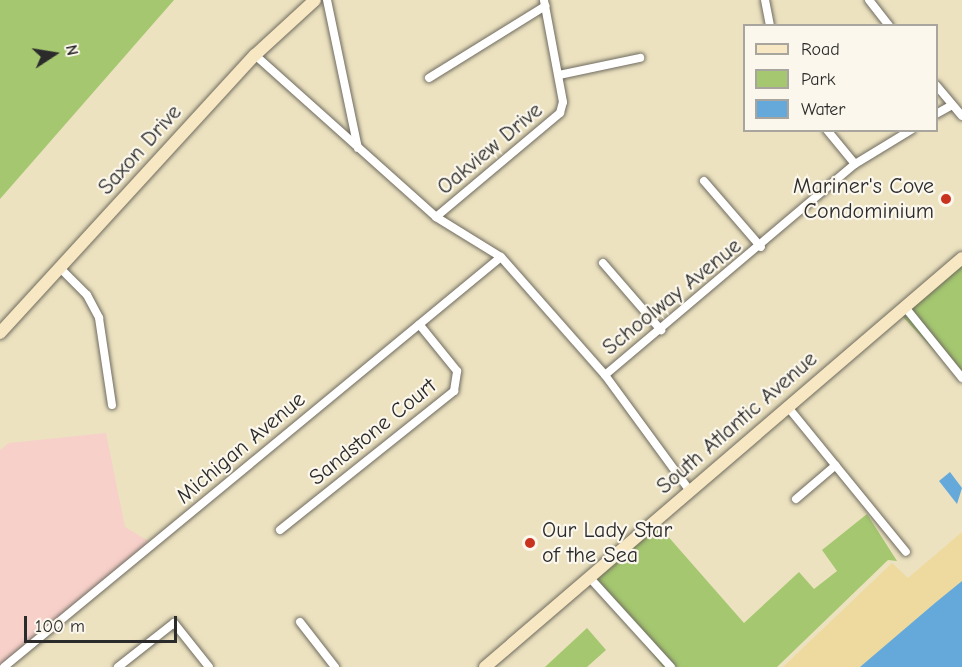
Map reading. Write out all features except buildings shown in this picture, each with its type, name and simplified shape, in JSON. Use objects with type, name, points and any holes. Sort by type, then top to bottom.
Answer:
[{"type":"street","name":"Saxon Drive","points":[[0,333],[255,55],[315,0]]},
{"type":"street","points":[[327,0],[358,148]]},
{"type":"street","points":[[765,0],[770,24]]},
{"type":"street","points":[[869,0],[887,24]]},
{"type":"street","points":[[429,78],[545,3]]},
{"type":"street","name":"Oakview Drive","points":[[436,217],[554,121],[563,102],[545,3]]},
{"type":"street","name":"Schoolway Avenue","points":[[255,55],[436,217],[501,257],[606,375],[761,247],[855,164],[907,132]]},
{"type":"street","points":[[559,75],[640,58]]},
{"type":"street","points":[[938,88],[962,116]]},
{"type":"street","points":[[938,113],[952,105]]},
{"type":"street","points":[[829,132],[855,164]]},
{"type":"street","points":[[704,181],[761,247]]},
{"type":"street","name":"Michigan Avenue","points":[[4,667],[501,257]]},
{"type":"street","name":"South Atlantic Avenue","points":[[485,667],[962,258]]},
{"type":"street","points":[[603,263],[661,330]]},
{"type":"street","points":[[60,268],[87,295],[99,318],[112,405]]},
{"type":"street","points":[[905,307],[962,378]]},
{"type":"street","name":"Sandstone Court","points":[[280,530],[454,391],[457,371],[419,324]]},
{"type":"street","points":[[606,375],[690,490]]},
{"type":"street","points":[[787,406],[906,552]]},
{"type":"street","points":[[796,499],[836,465]]},
{"type":"street","points":[[590,577],[671,667]]},
{"type":"street","points":[[300,622],[335,667]]},
{"type":"street","points":[[118,667],[174,623],[209,667]]},
{"type":"shaded area","points":[[106,433],[125,527],[153,544],[0,667],[0,450],[9,443]]},
{"type":"green space","points":[[0,0],[174,0],[0,199]]},
{"type":"green space","points":[[962,265],[962,380],[902,316]]},
{"type":"green space","points":[[867,514],[897,561],[888,560],[777,667],[663,667],[593,581],[658,525],[744,623],[799,572],[814,589],[837,571],[822,550]]},
{"type":"green space","points":[[587,628],[606,650],[587,667],[545,667]]},
{"type":"sand","points":[[962,532],[962,667],[783,667],[892,563],[908,578]]},
{"type":"water","points":[[950,472],[962,488],[957,504],[939,481]]},
{"type":"water","points":[[962,581],[962,667],[860,667],[935,603]]},
{"type":"place","name":"Mariner's Cove Condominium","points":[[946,199]]},
{"type":"place","name":"Our Lady Star of the Sea","points":[[530,543]]}]
